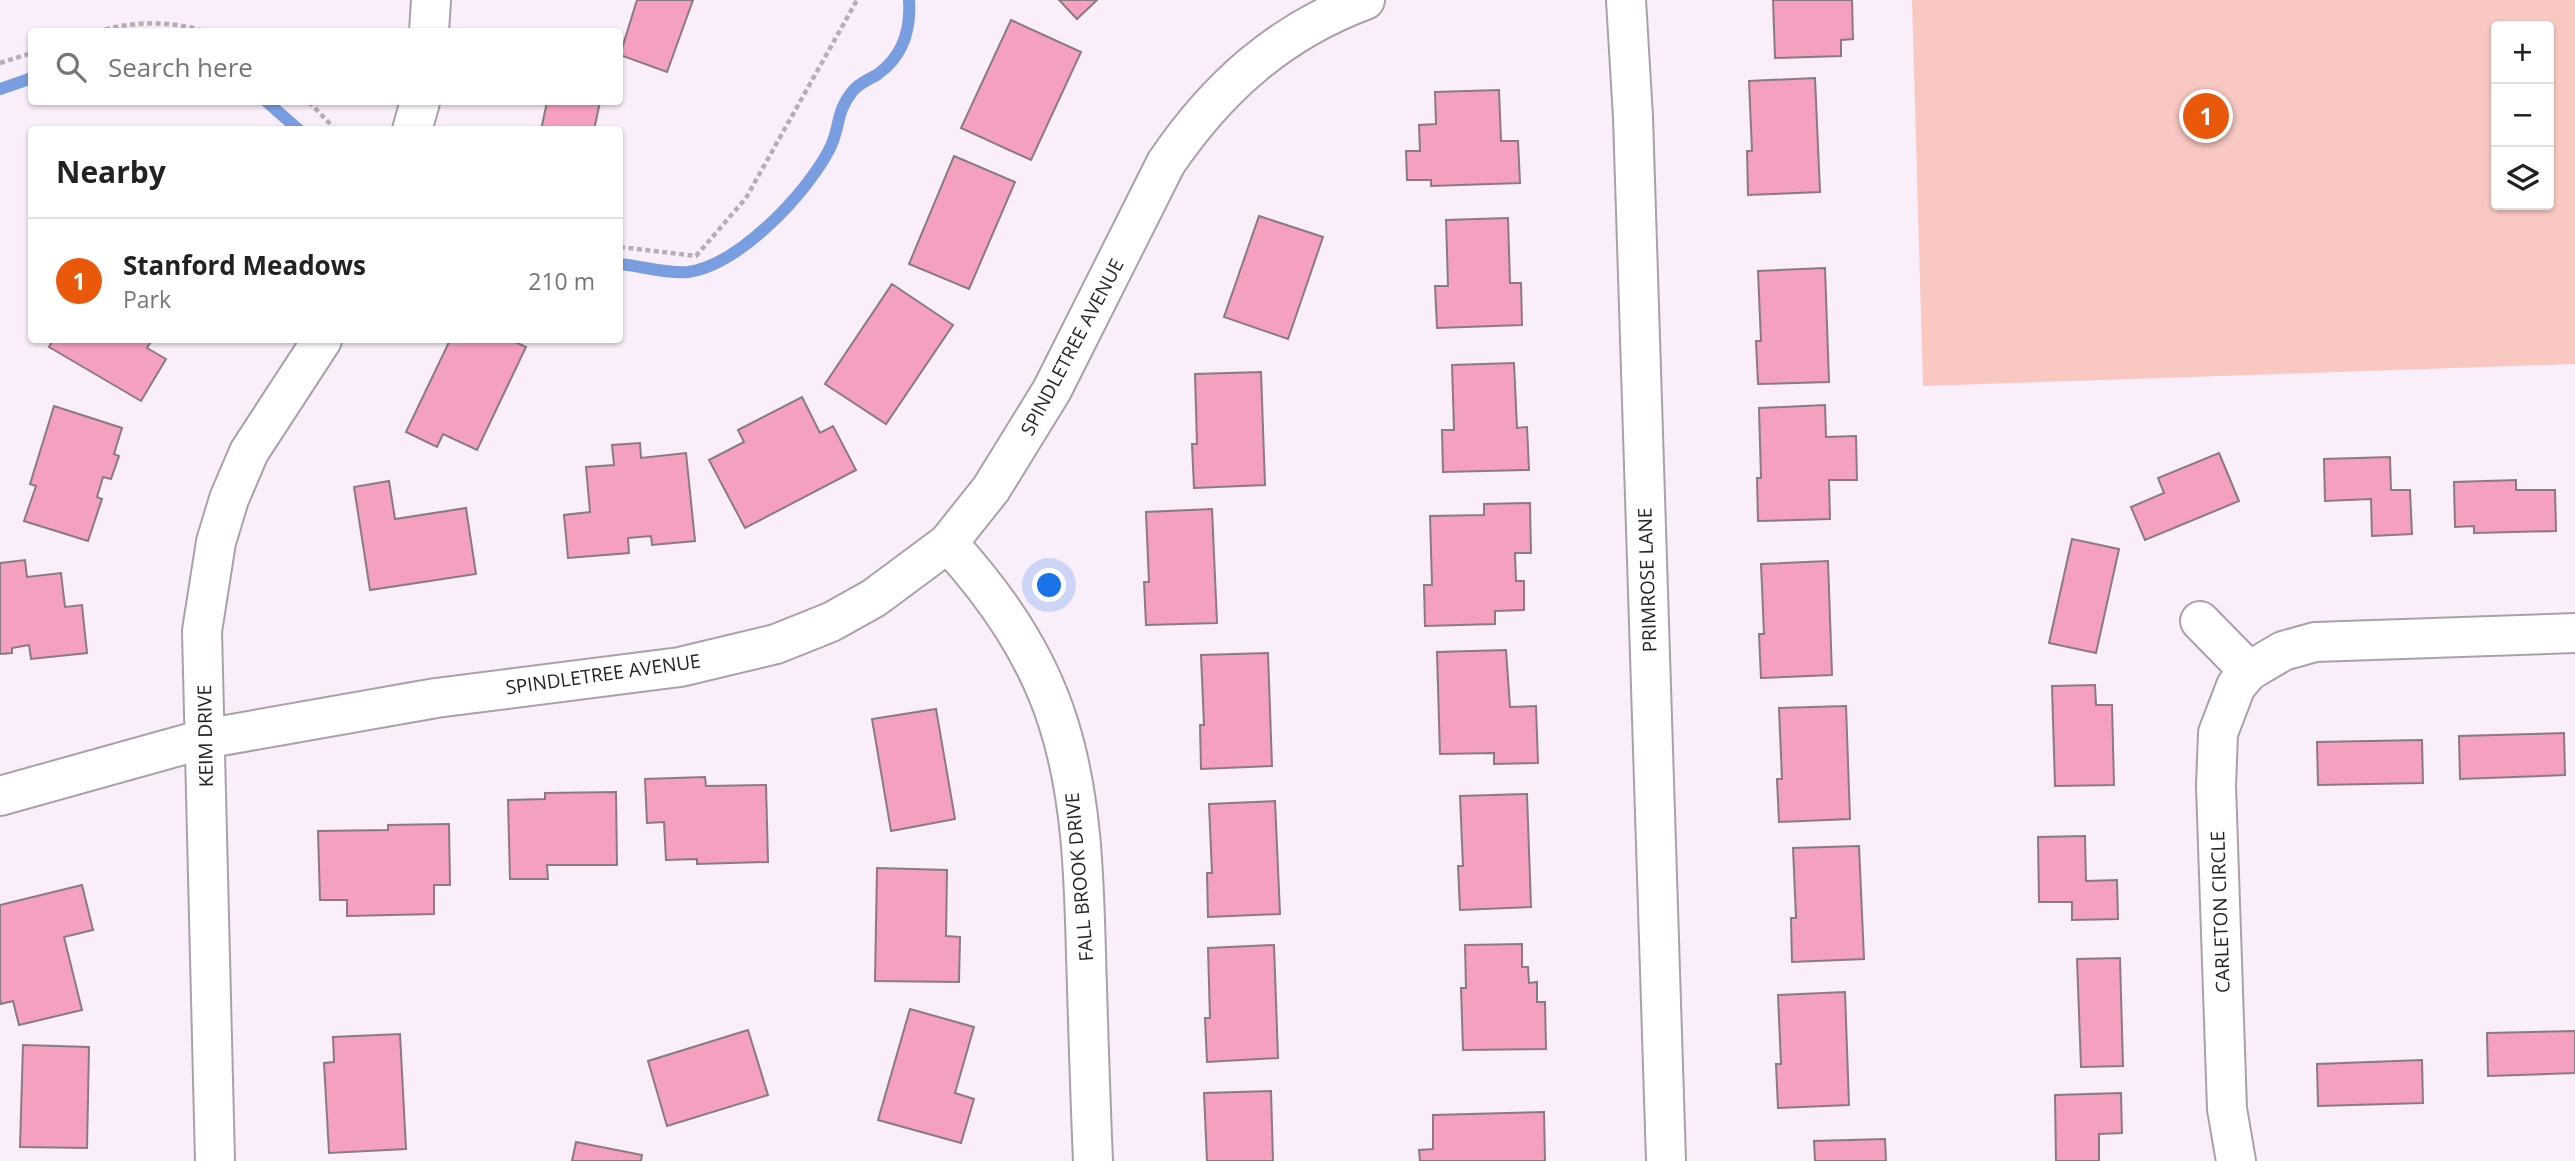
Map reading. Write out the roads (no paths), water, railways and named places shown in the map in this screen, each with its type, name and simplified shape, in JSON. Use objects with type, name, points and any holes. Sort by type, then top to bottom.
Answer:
[{"type":"street","points":[[429,28],[431,0]]},
{"type":"street","name":"SPINDLETREE AVENUE","points":[[0,796],[204,739],[436,698],[680,667],[776,644],[831,622],[874,598],[948,543],[991,489],[1027,435],[1166,163],[1193,123],[1229,83],[1272,47],[1340,9],[1365,0]]},
{"type":"street","name":"PRIMROSE LANE","points":[[1626,0],[1633,131],[1665,1161]]},
{"type":"street","points":[[413,126],[419,105]]},
{"type":"street","name":"KEIM DRIVE","points":[[215,1161],[202,631],[216,542],[249,452],[320,343]]},
{"type":"street","name":"FALL BROOK DRIVE","points":[[948,543],[985,583],[1007,615],[1036,667],[1058,723],[1078,811],[1084,888],[1093,1161]]},
{"type":"street","points":[[2200,621],[2249,671]]},
{"type":"street","name":"CARLETON CIRCLE","points":[[2236,1161],[2227,1109],[2216,786],[2218,733],[2236,686],[2249,671],[2283,651],[2315,642],[2575,633]]},
{"type":"waterway","points":[[623,264],[680,272],[708,267],[749,242],[769,225],[818,168],[832,143],[843,107],[854,89],[878,74],[894,59],[907,31],[909,0]]},
{"type":"waterway","points":[[0,89],[28,79]]},
{"type":"waterway","points":[[270,105],[294,126]]},
{"type":"place","name":"Stanford Meadows","points":[[2206,116]]}]
